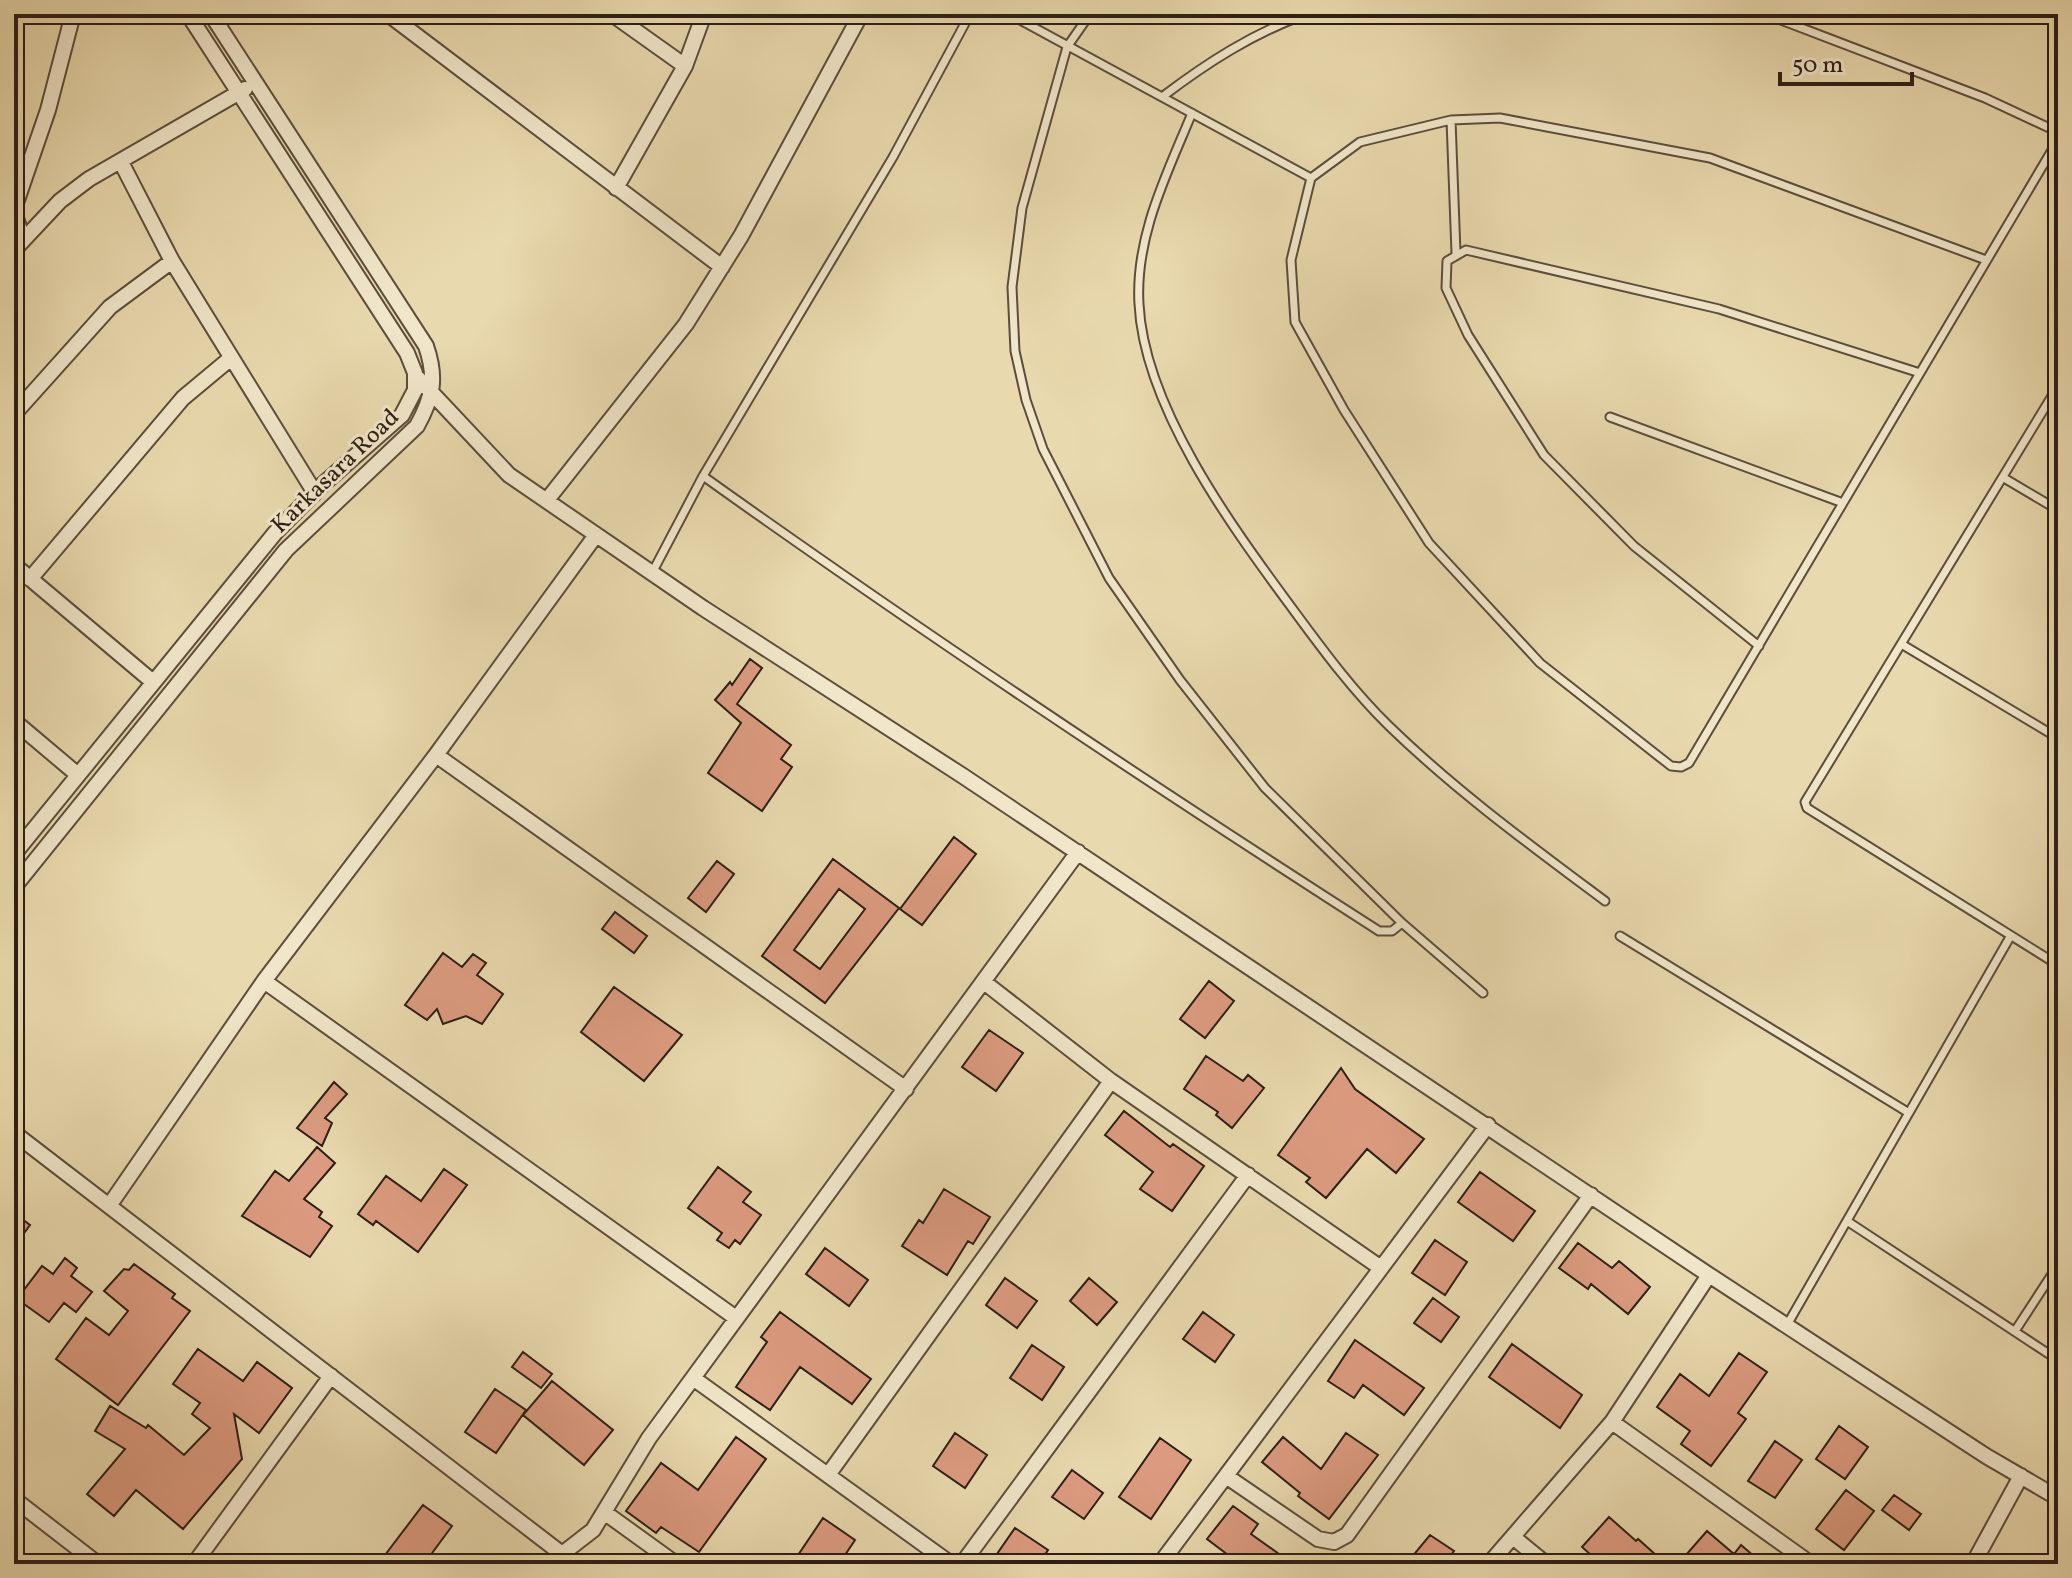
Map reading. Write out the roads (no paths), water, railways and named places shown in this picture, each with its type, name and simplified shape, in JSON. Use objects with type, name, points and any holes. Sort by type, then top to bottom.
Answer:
[{"type":"street","points":[[18,245],[16,203],[52,98],[73,14]]},
{"type":"street","points":[[188,14],[407,353],[415,375],[509,475],[1709,1275],[2058,1498]]},
{"type":"street","points":[[211,14],[426,346],[433,368],[432,393]]},
{"type":"street","points":[[388,14],[722,267]]},
{"type":"street","points":[[612,14],[685,66]]},
{"type":"street","points":[[616,188],[685,66],[704,14]]},
{"type":"street","points":[[547,500],[686,324],[722,267],[861,14]]},
{"type":"street","points":[[18,245],[60,201],[256,82]]},
{"type":"street","points":[[121,162],[172,261],[315,493]]},
{"type":"street","points":[[14,414],[110,307],[172,261]]},
{"type":"street","points":[[30,579],[183,398],[231,358]]},
{"type":"street","name":"Karkasara Road","points":[[14,854],[233,582],[315,493],[402,415],[411,402],[415,375]]},
{"type":"street","name":"Karkasara Road","points":[[14,887],[286,550],[417,426],[432,393]]},
{"type":"street","points":[[109,1206],[264,981],[436,755],[596,535]]},
{"type":"street","points":[[14,565],[153,682]]},
{"type":"street","points":[[14,721],[78,775]]},
{"type":"street","points":[[436,755],[906,1089]]},
{"type":"street","points":[[14,1133],[331,1376],[559,1559],[593,1530],[649,1438],[1078,852]]},
{"type":"street","points":[[264,981],[736,1318]]},
{"type":"street","points":[[984,982],[1111,1081],[1381,1268]]},
{"type":"street","points":[[828,1475],[1111,1081]]},
{"type":"street","points":[[1160,1564],[1488,1125]]},
{"type":"street","points":[[962,1564],[1248,1175]]},
{"type":"street","points":[[1226,1476],[1318,1539],[1334,1542],[1347,1535],[1591,1195]]},
{"type":"street","points":[[1489,1564],[1612,1422],[1709,1275]]},
{"type":"street","points":[[194,1564],[331,1376]]},
{"type":"street","points":[[693,1378],[951,1564]]},
{"type":"street","points":[[1612,1422],[1811,1564]]},
{"type":"street","points":[[1973,1564],[2021,1476]]},
{"type":"street","points":[[14,1499],[98,1564]]},
{"type":"street","points":[[604,1512],[676,1564]]},
{"type":"street","points":[[1513,1537],[1546,1564]]},
{"type":"lane","points":[[652,573],[703,476],[893,157],[970,14]]},
{"type":"lane","points":[[1009,14],[1311,178]]},
{"type":"lane","points":[[1090,14],[1067,47],[1022,208],[1012,287],[1015,351],[1026,400],[1043,449],[1109,578],[1180,680],[1265,788],[1402,923],[1483,993]]},
{"type":"lane","points":[[1162,97],[1209,61],[1262,30],[1306,14]]},
{"type":"lane","points":[[1765,14],[1985,98],[2058,132]]},
{"type":"lane","points":[[1192,113],[1155,202],[1143,248],[1139,304],[1148,359],[1198,471],[1332,662],[1387,724],[1476,806],[1605,901]]},
{"type":"lane","points":[[1986,260],[1710,158],[1500,118],[1451,120],[1360,142],[1311,178],[1291,260],[1295,322],[1344,410],[1429,543],[1540,663],[1671,766],[1681,767],[1689,763],[2058,140]]},
{"type":"lane","points":[[1451,120],[1456,253]]},
{"type":"lane","points":[[1759,646],[1634,546],[1537,446],[1468,335],[1446,288],[1447,261],[1456,253],[1466,250],[1719,309],[1920,373]]},
{"type":"lane","points":[[2058,386],[1805,802],[1807,808],[2058,965]]},
{"type":"lane","points":[[1610,417],[1843,503]]},
{"type":"lane","points":[[703,476],[849,580],[1127,768],[1379,931],[1392,931],[1402,923]]},
{"type":"lane","points":[[2004,478],[2058,510]]},
{"type":"lane","points":[[1903,645],[2058,738]]},
{"type":"lane","points":[[1620,936],[1909,1113]]},
{"type":"lane","points":[[1787,1325],[2010,937]]},
{"type":"lane","points":[[1847,1221],[2058,1360]]},
{"type":"lane","points":[[2015,1331],[2058,1265]]}]
